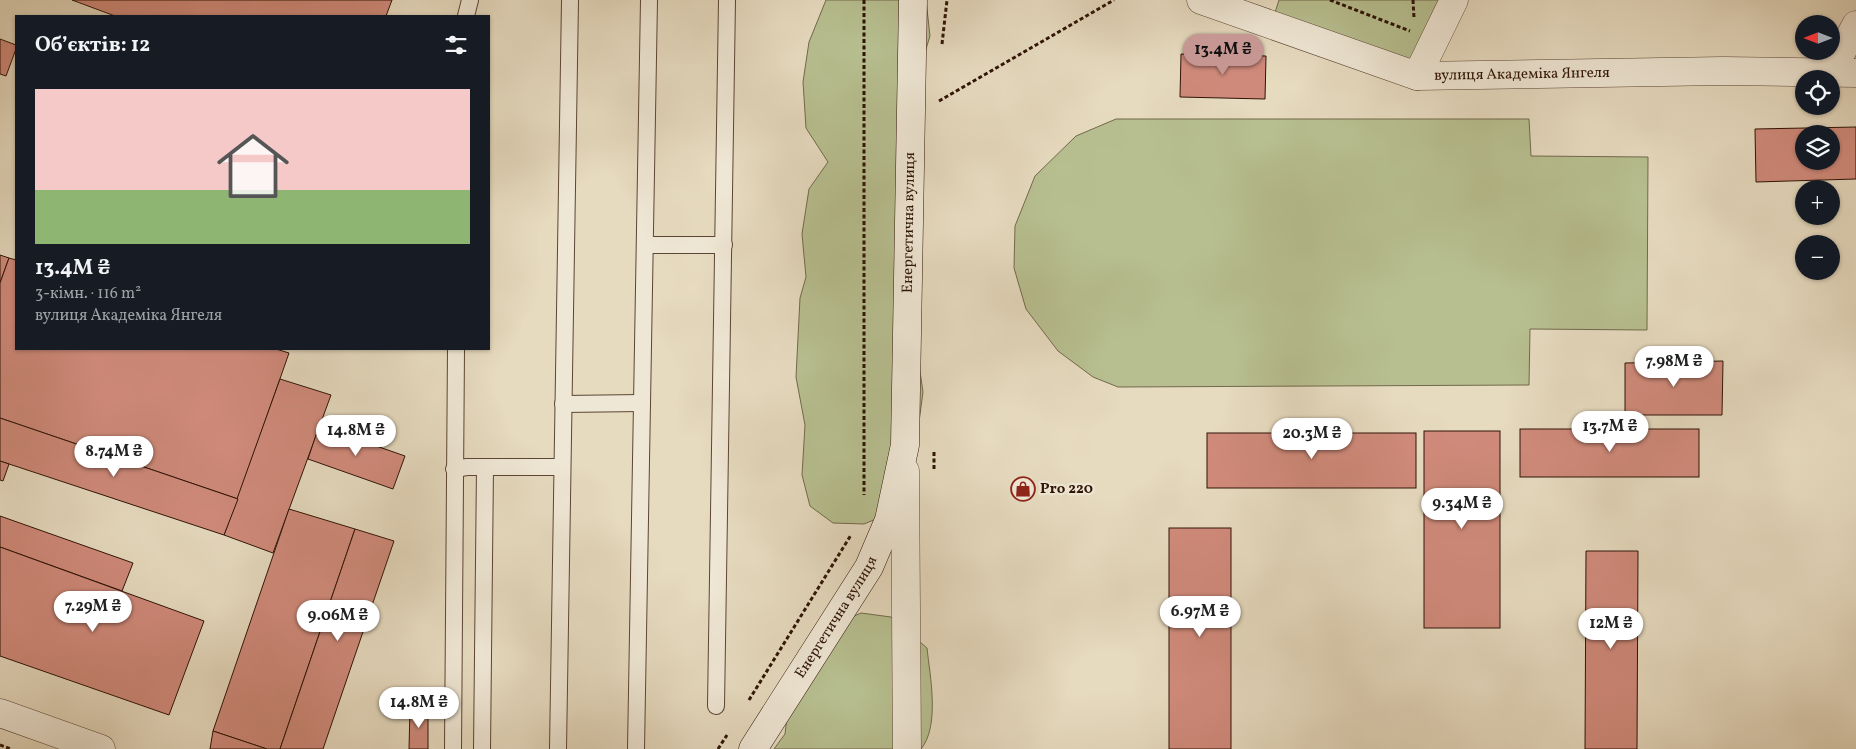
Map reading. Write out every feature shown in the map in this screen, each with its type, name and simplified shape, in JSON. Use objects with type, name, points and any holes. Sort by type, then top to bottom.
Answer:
[{"type":"street","name":"Енергетична вулиця","points":[[907,749],[905,445],[912,0]]},
{"type":"street","name":"вулиця Академіка Янгеля","points":[[1201,0],[1417,76],[1723,71],[1844,72]]},
{"type":"street","points":[[1417,76],[1454,0]]},
{"type":"street","points":[[1844,72],[1856,25]]},
{"type":"street","name":"Енергетична вулиця","points":[[753,749],[870,567],[890,520],[905,445]]},
{"type":"street","points":[[0,713],[102,749]]},
{"type":"lane","points":[[466,15],[470,0]]},
{"type":"lane","points":[[558,749],[570,0]]},
{"type":"lane","points":[[636,749],[649,0]]},
{"type":"lane","points":[[716,706],[727,0]]},
{"type":"lane","points":[[645,245],[724,245]]},
{"type":"lane","points":[[453,749],[456,350]]},
{"type":"lane","points":[[563,404],[642,403]]},
{"type":"lane","points":[[482,749],[485,467]]},
{"type":"lane","points":[[454,469],[562,467]]},
{"type":"path","points":[[864,0],[864,502]]},
{"type":"path","points":[[935,103],[1114,0]]},
{"type":"path","points":[[1330,0],[1415,33]]},
{"type":"path","points":[[744,707],[854,529]]},
{"type":"path","points":[[718,749],[729,732]]},
{"type":"path","points":[[0,745],[11,749]]},
{"type":"green space","points":[[826,0],[926,0],[930,36],[914,88],[917,351],[923,392],[915,452],[916,483],[896,511],[864,524],[833,523],[810,506],[802,475],[805,425],[796,377],[800,298],[806,277],[802,234],[809,189],[828,162],[806,128],[803,82],[809,42]]},
{"type":"green space","points":[[1279,0],[1454,0],[1417,76],[1271,25]]},
{"type":"green space","points":[[1116,119],[1529,119],[1531,156],[1648,157],[1647,330],[1530,329],[1529,385],[1118,387],[1093,377],[1058,351],[1026,309],[1014,268],[1015,226],[1035,176],[1076,136]]},
{"type":"green space","points":[[861,613],[891,617],[927,648],[932,714],[927,739],[921,749],[774,749],[785,734],[793,668],[817,632]]},
{"type":"building","points":[[72,0],[392,0],[386,15],[112,15]]},
{"type":"building","points":[[0,39],[15,45],[15,52],[6,76],[0,74]]},
{"type":"building","points":[[1181,54],[1266,56],[1265,99],[1180,97]]},
{"type":"building","points":[[1840,127],[1856,127],[1856,179],[1756,182],[1755,129],[1795,128],[1795,170],[1840,170]]},
{"type":"building","points":[[0,255],[9,258],[0,283]]},
{"type":"building","points":[[9,258],[15,260],[15,350],[279,350],[289,353],[238,499],[0,418],[0,283]]},
{"type":"building","points":[[1723,361],[1722,415],[1625,415],[1625,363]]},
{"type":"building","points":[[280,379],[331,395],[273,553],[224,535]]},
{"type":"building","points":[[0,418],[238,499],[224,535],[0,461]]},
{"type":"building","points":[[319,426],[405,456],[393,489],[308,459]]},
{"type":"building","points":[[1520,429],[1699,429],[1699,477],[1520,477]]},
{"type":"building","points":[[1424,431],[1500,431],[1500,628],[1424,628]]},
{"type":"building","points":[[1207,433],[1416,433],[1416,488],[1207,488]]},
{"type":"building","points":[[0,461],[9,464],[3,481],[0,480]]},
{"type":"building","points":[[289,509],[355,529],[280,749],[267,749],[213,731]]},
{"type":"building","points":[[0,516],[133,563],[122,591],[0,547]]},
{"type":"building","points":[[1169,528],[1231,528],[1231,749],[1169,749]]},
{"type":"building","points":[[355,529],[394,541],[323,749],[280,749]]},
{"type":"building","points":[[0,547],[204,621],[169,715],[0,656]]},
{"type":"building","points":[[1586,551],[1638,551],[1637,749],[1585,749]]},
{"type":"building","points":[[410,709],[428,709],[428,749],[409,749]]},
{"type":"building","points":[[213,731],[267,749],[210,749]]},
{"type":"place","name":"Pro 220","points":[[1023,489]]}]
